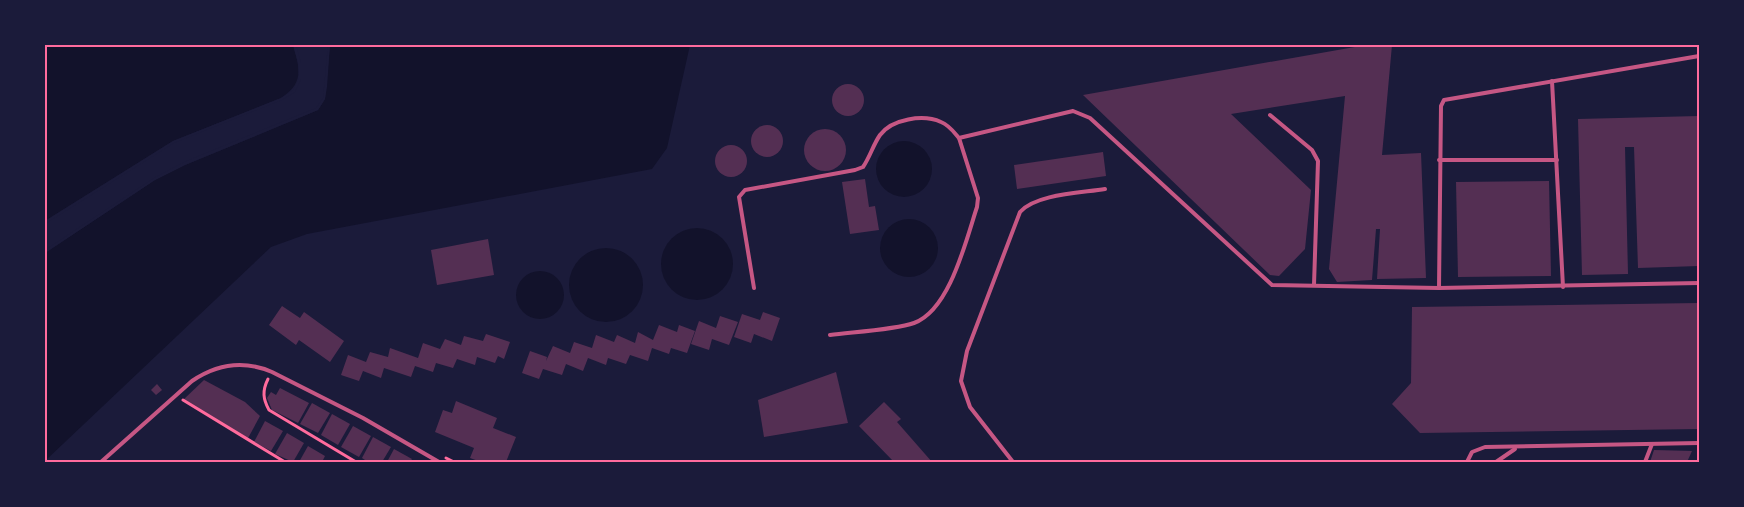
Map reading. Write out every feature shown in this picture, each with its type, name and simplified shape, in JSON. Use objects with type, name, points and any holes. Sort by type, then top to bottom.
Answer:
[{"type":"lane","points":[[1438,288],[1439,160],[1441,106],[1444,100],[1699,56]]},
{"type":"lane","points":[[1552,81],[1564,287]]},
{"type":"lane","points":[[959,138],[1064,112],[1073,111],[1082,114],[1090,118],[1267,282],[1278,286],[1438,288],[1699,284]]},
{"type":"lane","points":[[1270,115],[1312,150],[1318,161],[1314,285]]},
{"type":"lane","points":[[754,288],[739,197],[743,191],[864,167],[880,136],[889,127],[902,121],[918,118],[942,122],[959,138],[978,198],[977,207],[956,272],[947,290],[928,313],[913,323],[830,335]]},
{"type":"lane","points":[[1439,160],[1556,160]]},
{"type":"lane","points":[[1013,462],[970,407],[964,394],[961,381],[967,350],[1020,212],[1026,204],[1105,188]]},
{"type":"lane","points":[[100,462],[175,395],[205,372],[223,366],[242,364],[261,367],[272,372],[363,418],[439,462]]},
{"type":"lane","points":[[1467,462],[1472,452],[1478,449],[1699,443]]},
{"type":"lane","points":[[1645,462],[1652,444]]},
{"type":"lane","points":[[1496,462],[1517,448]]},
{"type":"path","points":[[272,372],[264,388],[264,399],[269,410],[356,462]]},
{"type":"path","points":[[175,395],[285,462]]},
{"type":"path","points":[[437,452],[454,462]]},
{"type":"shaded area","points":[[45,45],[293,45],[298,75],[294,87],[281,98],[173,141],[45,221]]},
{"type":"shaded area","points":[[330,45],[690,45],[667,148],[652,169],[307,234],[271,247],[45,461],[45,253],[155,180],[185,165],[318,110],[325,99]]},
{"type":"shaded area","points":[[899,141],[909,141],[924,149],[930,158],[932,169],[930,180],[924,189],[909,197],[899,197],[888,192],[881,185],[876,174],[876,164],[881,153],[888,146]]},
{"type":"shaded area","points":[[903,219],[915,219],[930,227],[938,242],[938,254],[930,269],[915,277],[903,277],[888,269],[880,254],[880,242],[888,227]]},
{"type":"shaded area","points":[[697,228],[717,234],[727,244],[733,264],[727,284],[717,294],[697,300],[677,294],[667,284],[661,264],[667,244],[677,234]]},
{"type":"shaded area","points":[[606,248],[620,251],[632,259],[640,271],[643,285],[640,299],[632,311],[620,319],[606,322],[592,319],[580,311],[572,299],[569,285],[572,271],[580,259],[592,251]]},
{"type":"shaded area","points":[[535,271],[545,271],[554,275],[560,281],[564,295],[560,309],[554,315],[545,319],[535,319],[526,315],[520,309],[516,300],[516,290],[520,281],[526,275]]},
{"type":"pier","points":[[293,45],[296,45],[301,63],[301,79],[295,92],[282,100],[174,143],[45,224],[45,221],[173,141],[281,98],[293,90],[299,78],[298,63]]},
{"type":"pier","points":[[328,45],[330,45],[327,87],[325,99],[318,110],[185,165],[155,180],[45,253],[45,250],[154,178],[184,162],[316,108],[323,98]]},
{"type":"building","points":[[1366,45],[1392,45],[1382,155],[1421,153],[1426,278],[1377,279],[1380,229],[1376,229],[1372,280],[1337,282],[1329,269],[1345,96],[1231,114],[1311,190],[1305,249],[1279,276],[1270,275],[1083,95]]},
{"type":"building","points":[[848,84],[854,85],[859,89],[863,94],[863,106],[859,111],[854,115],[848,116],[842,115],[837,111],[833,106],[832,100],[833,94],[837,89],[842,85]]},
{"type":"building","points":[[1699,116],[1699,266],[1638,268],[1634,147],[1625,147],[1628,274],[1582,275],[1578,119]]},
{"type":"building","points":[[767,125],[773,126],[778,130],[782,135],[782,147],[778,152],[773,156],[767,157],[761,156],[756,152],[752,147],[751,141],[752,135],[756,130],[761,126]]},
{"type":"building","points":[[825,129],[840,135],[846,150],[840,165],[825,171],[810,165],[804,150],[810,135]]},
{"type":"building","points":[[731,145],[737,146],[742,150],[746,155],[746,167],[742,172],[737,176],[731,177],[725,176],[720,172],[716,167],[715,161],[716,155],[720,150],[725,146]]},
{"type":"building","points":[[1103,152],[1106,176],[1017,189],[1014,165]]},
{"type":"building","points":[[865,179],[869,207],[875,206],[879,230],[850,234],[842,182]]},
{"type":"building","points":[[1549,181],[1551,276],[1458,277],[1456,182]]},
{"type":"building","points":[[488,239],[494,275],[437,285],[431,250]]},
{"type":"building","points":[[1699,303],[1699,429],[1420,433],[1392,404],[1411,383],[1412,307]]},
{"type":"building","points":[[282,306],[300,318],[304,312],[344,341],[330,362],[299,340],[296,345],[269,325]]},
{"type":"building","points":[[763,312],[780,318],[772,341],[754,334],[751,343],[734,337],[742,314],[760,320]]},
{"type":"building","points":[[720,316],[738,322],[729,345],[712,339],[709,350],[691,344],[699,321],[716,328]]},
{"type":"building","points":[[659,325],[677,332],[679,325],[695,331],[687,353],[671,348],[669,354],[652,348],[648,361],[630,355],[626,364],[608,358],[606,365],[588,358],[583,371],[566,364],[562,375],[543,369],[539,379],[522,373],[530,351],[547,357],[546,361],[553,346],[570,353],[574,342],[592,348],[596,335],[614,342],[617,335],[635,343],[638,332],[653,340]]},
{"type":"building","points":[[486,334],[510,342],[504,359],[498,356],[495,363],[477,357],[475,365],[457,359],[453,368],[436,363],[433,372],[415,366],[411,377],[384,368],[381,378],[363,371],[359,381],[341,375],[348,355],[366,362],[370,352],[388,357],[390,348],[418,358],[423,343],[440,349],[445,339],[461,345],[464,336],[483,341]]},
{"type":"building","points":[[836,372],[848,423],[764,437],[758,400]]},
{"type":"building","points":[[204,380],[245,402],[260,416],[247,440],[183,400]]},
{"type":"building","points":[[157,384],[162,390],[156,395],[151,390]]},
{"type":"building","points":[[280,388],[309,403],[298,423],[272,410],[267,398],[271,392],[276,395]]},
{"type":"building","points":[[456,401],[497,418],[493,428],[516,437],[506,462],[481,462],[470,458],[474,448],[435,432],[443,410],[452,413]]},
{"type":"building","points":[[884,402],[901,419],[897,422],[932,462],[894,462],[859,426]]},
{"type":"building","points":[[312,403],[330,413],[318,433],[300,424]]},
{"type":"building","points":[[332,414],[350,424],[338,445],[321,435]]},
{"type":"building","points":[[265,421],[283,431],[271,451],[254,442]]},
{"type":"building","points":[[353,426],[371,436],[359,457],[341,447]]},
{"type":"building","points":[[287,433],[304,443],[293,462],[275,454]]},
{"type":"building","points":[[373,437],[391,447],[382,462],[368,462],[362,458]]},
{"type":"building","points":[[308,446],[325,456],[322,462],[299,462]]},
{"type":"building","points":[[394,449],[412,459],[410,462],[387,462]]},
{"type":"building","points":[[1654,450],[1692,451],[1687,462],[1650,462]]}]
